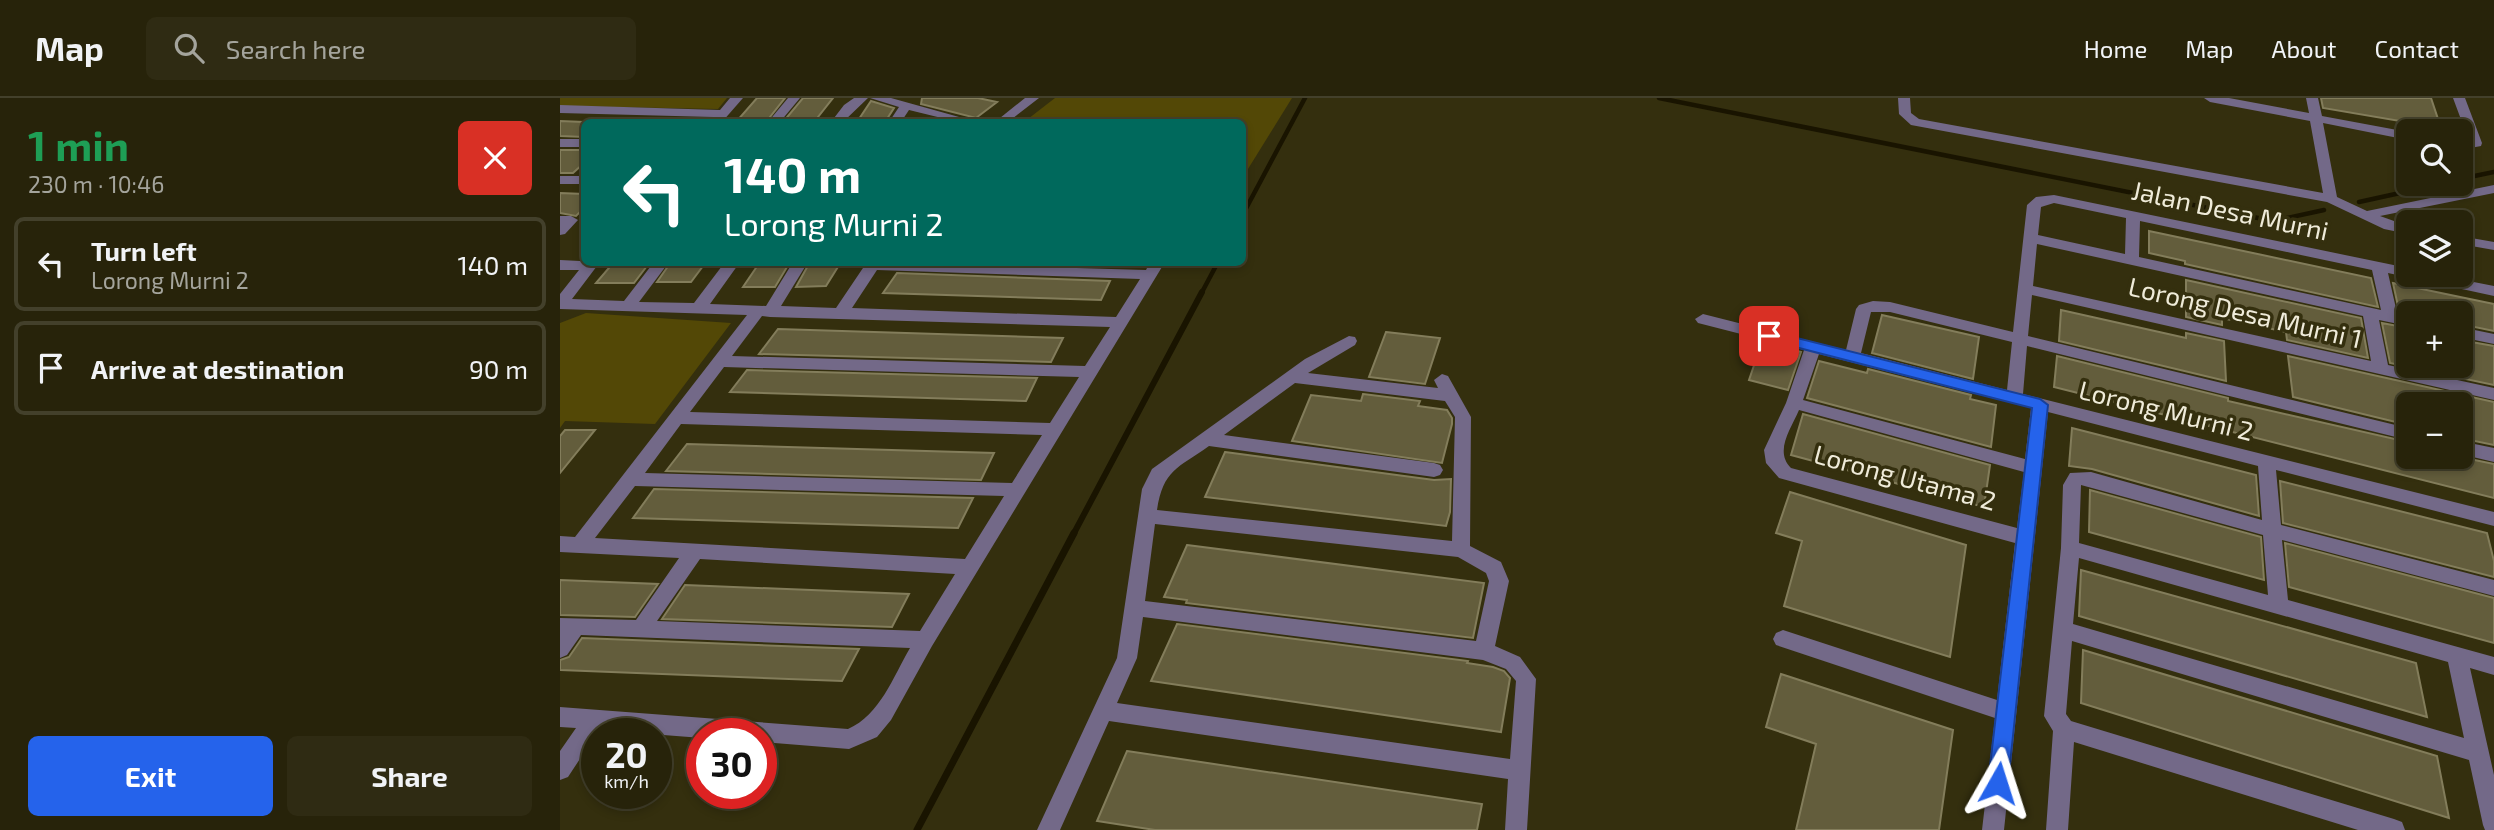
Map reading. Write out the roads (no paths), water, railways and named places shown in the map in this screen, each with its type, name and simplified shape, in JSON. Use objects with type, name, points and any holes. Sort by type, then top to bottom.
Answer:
[{"type":"street","points":[[560,109],[719,118],[737,98]]},
{"type":"street","points":[[776,119],[794,98]]},
{"type":"street","points":[[839,119],[848,108],[862,98]]},
{"type":"street","points":[[876,98],[959,119]]},
{"type":"street","points":[[1005,119],[1032,98]]},
{"type":"street","points":[[2210,98],[2396,134]]},
{"type":"street","points":[[2312,98],[2331,199]]},
{"type":"street","points":[[2459,98],[2467,119]]},
{"type":"street","points":[[1900,99],[1905,114],[1915,122],[2331,199],[2396,227]]},
{"type":"street","points":[[897,119],[906,106]]},
{"type":"street","points":[[640,119],[648,112]]},
{"type":"street","points":[[560,143],[581,143]]},
{"type":"street","points":[[560,180],[581,178]]},
{"type":"street","points":[[2365,215],[2494,189]]},
{"type":"street","name":"Jalan Desa Murni","points":[[2031,238],[2034,205],[2041,200],[2054,200],[2396,271]]},
{"type":"street","points":[[2132,260],[2133,216]]},
{"type":"street","points":[[560,220],[571,220],[560,231]]},
{"type":"street","points":[[2014,398],[2031,238],[2396,317]]},
{"type":"street","points":[[2473,242],[2494,246]]},
{"type":"street","points":[[560,265],[581,264]]},
{"type":"street","points":[[560,304],[590,266]]},
{"type":"street","points":[[628,306],[659,266]]},
{"type":"street","points":[[698,309],[730,266]]},
{"type":"street","points":[[580,545],[721,361],[764,312],[798,266]]},
{"type":"street","points":[[840,314],[873,266]]},
{"type":"street","points":[[986,266],[1154,269]]},
{"type":"street","points":[[2379,267],[2389,316]]},
{"type":"street","points":[[672,724],[849,739],[869,730],[884,713],[925,640],[1154,269]]},
{"type":"street","points":[[2473,287],[2494,291]]},
{"type":"street","name":"Lorong Desa Murni 1","points":[[2025,289],[2494,394]]},
{"type":"street","points":[[560,304],[1120,322]]},
{"type":"street","points":[[1852,357],[1864,309],[1873,306],[1890,307],[2396,431]]},
{"type":"street","points":[[2370,312],[2381,369]]},
{"type":"street","name":"Lorong Murni 2","points":[[1703,319],[2494,519]]},
{"type":"street","points":[[2473,335],[2494,339]]},
{"type":"street","points":[[1048,830],[1127,658],[1151,489],[1158,474],[1293,377],[1349,341]]},
{"type":"street","points":[[1813,347],[1794,403],[2033,468]]},
{"type":"street","points":[[721,361],[1089,372]]},
{"type":"street","points":[[1293,377],[1445,387],[1463,417],[1461,550]]},
{"type":"street","name":"Lorong Utama 2","points":[[1794,403],[1773,450],[1774,463],[1785,473],[2025,538]]},
{"type":"street","points":[[1993,830],[2040,405]]},
{"type":"street","points":[[678,418],[1055,429]]},
{"type":"street","points":[[1206,439],[1434,470]]},
{"type":"street","points":[[2473,450],[2494,455]]},
{"type":"street","points":[[2266,461],[2279,606]]},
{"type":"street","points":[[2394,830],[2064,729],[2055,716],[2070,548],[2072,485],[2076,478],[2091,479],[2494,588]]},
{"type":"street","points":[[631,479],[1018,490]]},
{"type":"street","points":[[1147,516],[1461,550],[1494,568],[1499,581],[1484,651]]},
{"type":"street","points":[[560,544],[971,566]]},
{"type":"street","points":[[2070,548],[2494,666]]},
{"type":"street","points":[[641,629],[695,551]]},
{"type":"street","points":[[1134,608],[1484,651],[1513,663],[1526,679],[1516,830]]},
{"type":"street","points":[[560,649],[568,626],[925,640]]},
{"type":"street","points":[[2063,630],[2477,752]]},
{"type":"street","points":[[1783,639],[2006,712]]},
{"type":"street","points":[[2457,656],[2494,825]]},
{"type":"street","points":[[1104,711],[1522,771]]},
{"type":"street","points":[[560,717],[595,718]]},
{"type":"street","points":[[2057,830],[2064,729]]},
{"type":"street","points":[[560,770],[581,739]]},
{"type":"waterway","points":[[1246,209],[1305,98]]},
{"type":"waterway","points":[[1659,98],[2273,221],[2324,210]]},
{"type":"waterway","points":[[2473,176],[2494,172]]},
{"type":"waterway","points":[[2359,202],[2396,194]]},
{"type":"waterway","points":[[1201,294],[1216,266]]},
{"type":"waterway","points":[[1073,535],[1202,292]]},
{"type":"waterway","points":[[917,830],[1074,533]]}]
